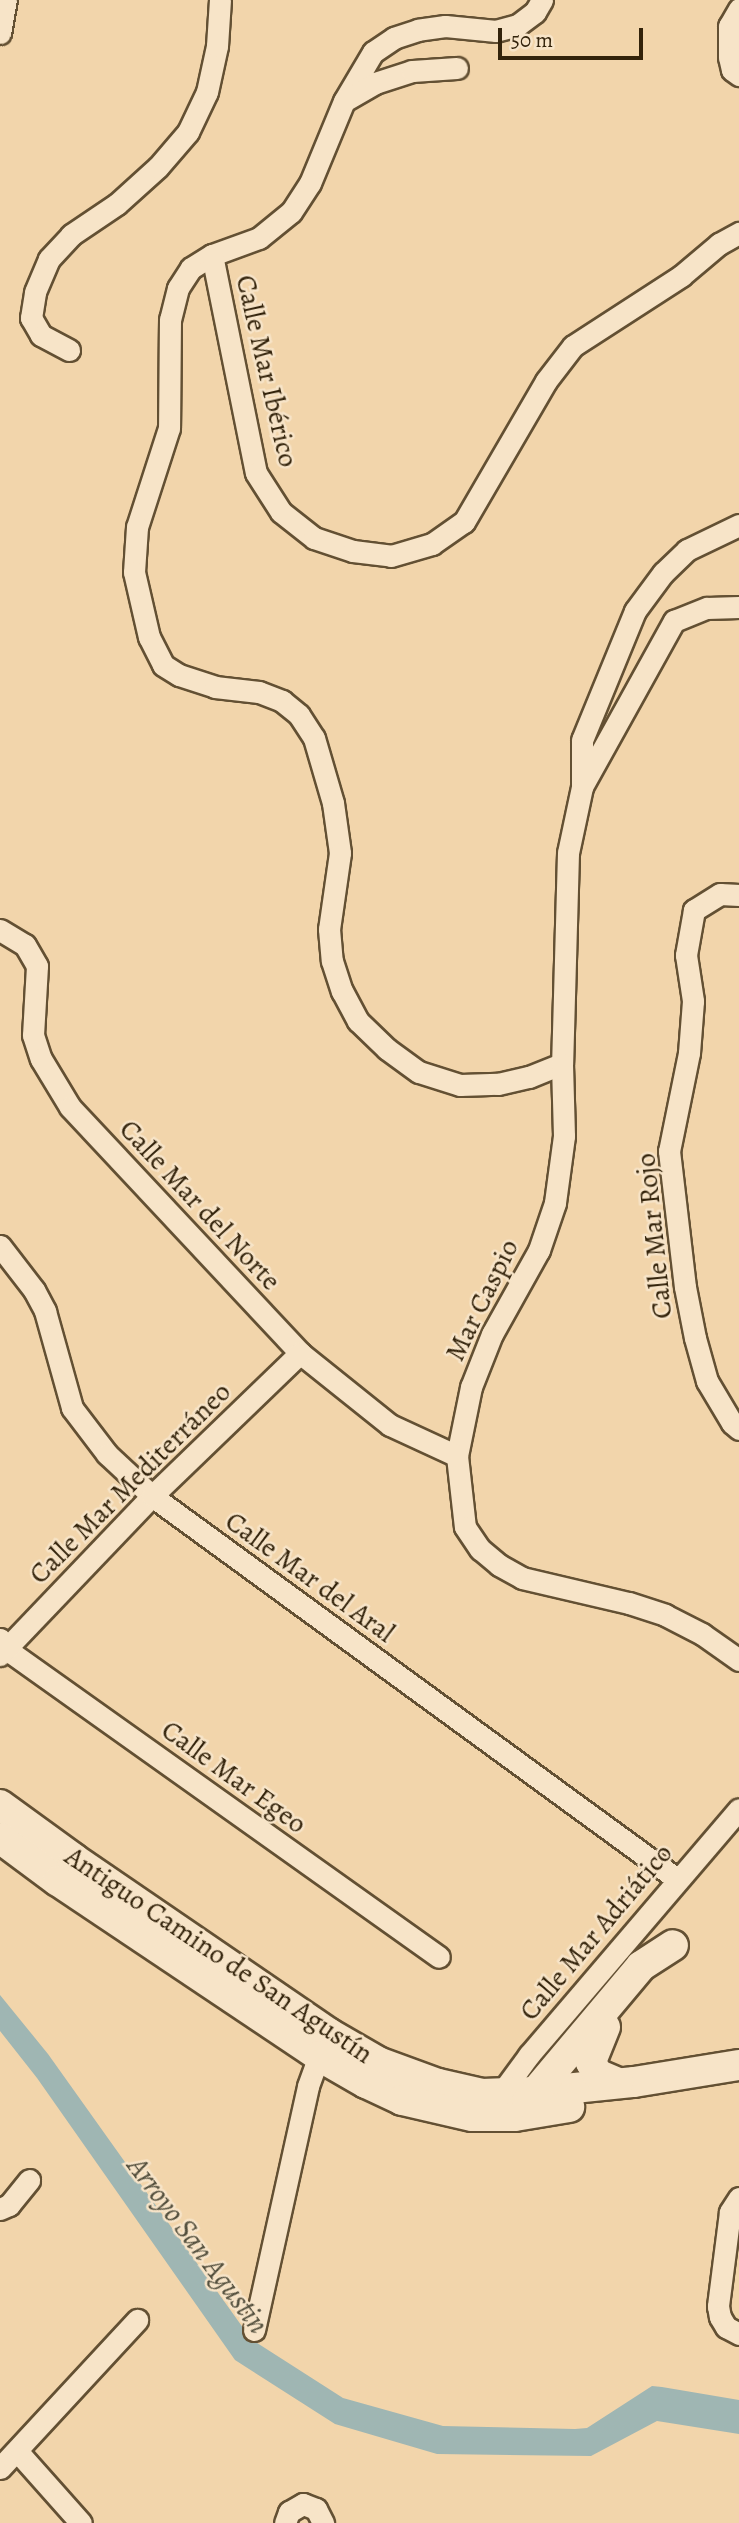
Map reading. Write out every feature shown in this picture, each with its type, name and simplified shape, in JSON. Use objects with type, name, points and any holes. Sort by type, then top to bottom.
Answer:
[{"type":"street","points":[[0,33],[6,0]]},
{"type":"street","points":[[69,349],[41,335],[31,318],[35,292],[48,259],[71,235],[117,204],[158,167],[188,132],[207,92],[218,46],[220,0]]},
{"type":"street","name":"Calle Mar Ibérico","points":[[542,0],[536,12],[518,25],[496,30],[445,26],[394,38],[373,52],[344,101],[310,184],[291,212],[259,238],[212,255],[191,268],[178,288],[170,319],[169,428],[162,456],[148,486],[136,539],[134,572],[149,637],[163,664],[179,675],[215,687],[259,692],[282,701],[299,715],[314,738],[333,803],[340,853],[329,929],[332,961],[342,991],[358,1021],[387,1049],[419,1072],[460,1085],[498,1084],[562,1064]]},
{"type":"street","points":[[739,9],[729,26],[729,36],[732,70],[739,75]]},
{"type":"street","points":[[344,101],[375,83],[412,71],[457,68]]},
{"type":"street","name":"Calle Mar Ibérico","points":[[212,255],[256,473],[281,512],[314,538],[353,551],[391,556],[432,544],[464,522],[546,381],[573,346],[681,276],[719,244],[739,233]]},
{"type":"street","points":[[582,787],[582,740],[635,611],[663,573],[687,550],[739,525]]},
{"type":"street","points":[[582,787],[674,621],[708,608],[739,607]]},
{"type":"street","name":"Mar Caspio","points":[[582,787],[569,853],[562,1064],[564,1136],[555,1203],[539,1250],[504,1310],[471,1387],[457,1456],[465,1527],[480,1549],[499,1565],[522,1578],[629,1603],[665,1615],[702,1634],[739,1660]]},
{"type":"street","name":"Calle Mar Rojo","points":[[739,895],[720,894],[694,910],[687,955],[693,1000],[689,1053],[669,1151],[685,1287],[695,1338],[707,1381],[732,1423],[739,1429]]},
{"type":"street","name":"Calle Mar del Norte","points":[[0,930],[25,945],[37,966],[33,1035],[41,1059],[69,1107],[300,1353],[390,1425],[457,1456]]},
{"type":"street","name":"Calle Mar del Aral","points":[[0,1246],[27,1279],[45,1311],[72,1408],[107,1454],[152,1496],[677,1879]]},
{"type":"street","name":"Calle Mar Mediterráneo","points":[[1,1651],[152,1496],[300,1353]]},
{"type":"street","name":"Calle Mar Egeo","points":[[1,1651],[439,1957]]},
{"type":"street","name":"Antiguo Camino de San Agustín","points":[[0,1804],[85,1867],[353,2048],[438,2084],[482,2094],[500,2108]]},
{"type":"street","name":"Calle Mar Adriático","points":[[500,2108],[677,1879],[739,1809]]},
{"type":"street","name":"Antiguo Camino de San Agustín","points":[[0,1838],[58,1881],[319,2056],[402,2099],[445,2112],[739,2083]]},
{"type":"street","points":[[535,2092],[641,1966],[673,1945]]},
{"type":"street","points":[[605,2027],[591,2062],[597,2074],[618,2083]]},
{"type":"street","points":[[254,2330],[308,2086],[319,2056]]},
{"type":"street","name":"Antiguo Camino de San Agustín","points":[[500,2108],[535,2092],[739,2065]]},
{"type":"street","points":[[0,2209],[9,2205],[29,2180]]},
{"type":"street","points":[[739,2198],[730,2212],[718,2306],[726,2327],[739,2334]]},
{"type":"street","points":[[0,2468],[137,2320]]},
{"type":"street","points":[[17,2451],[81,2523]]},
{"type":"street","points":[[285,2523],[289,2512],[303,2504],[316,2509],[323,2523]]},
{"type":"water","points":[[0,1995],[48,2054],[251,2339],[343,2398],[443,2426],[575,2429],[587,2428],[652,2386],[739,2400],[739,2434],[657,2421],[591,2456],[437,2454],[335,2424],[235,2360],[37,2078],[0,2031]]},
{"type":"water label","name":"Arroyo San Agustin","points":[[198,2245]]}]
